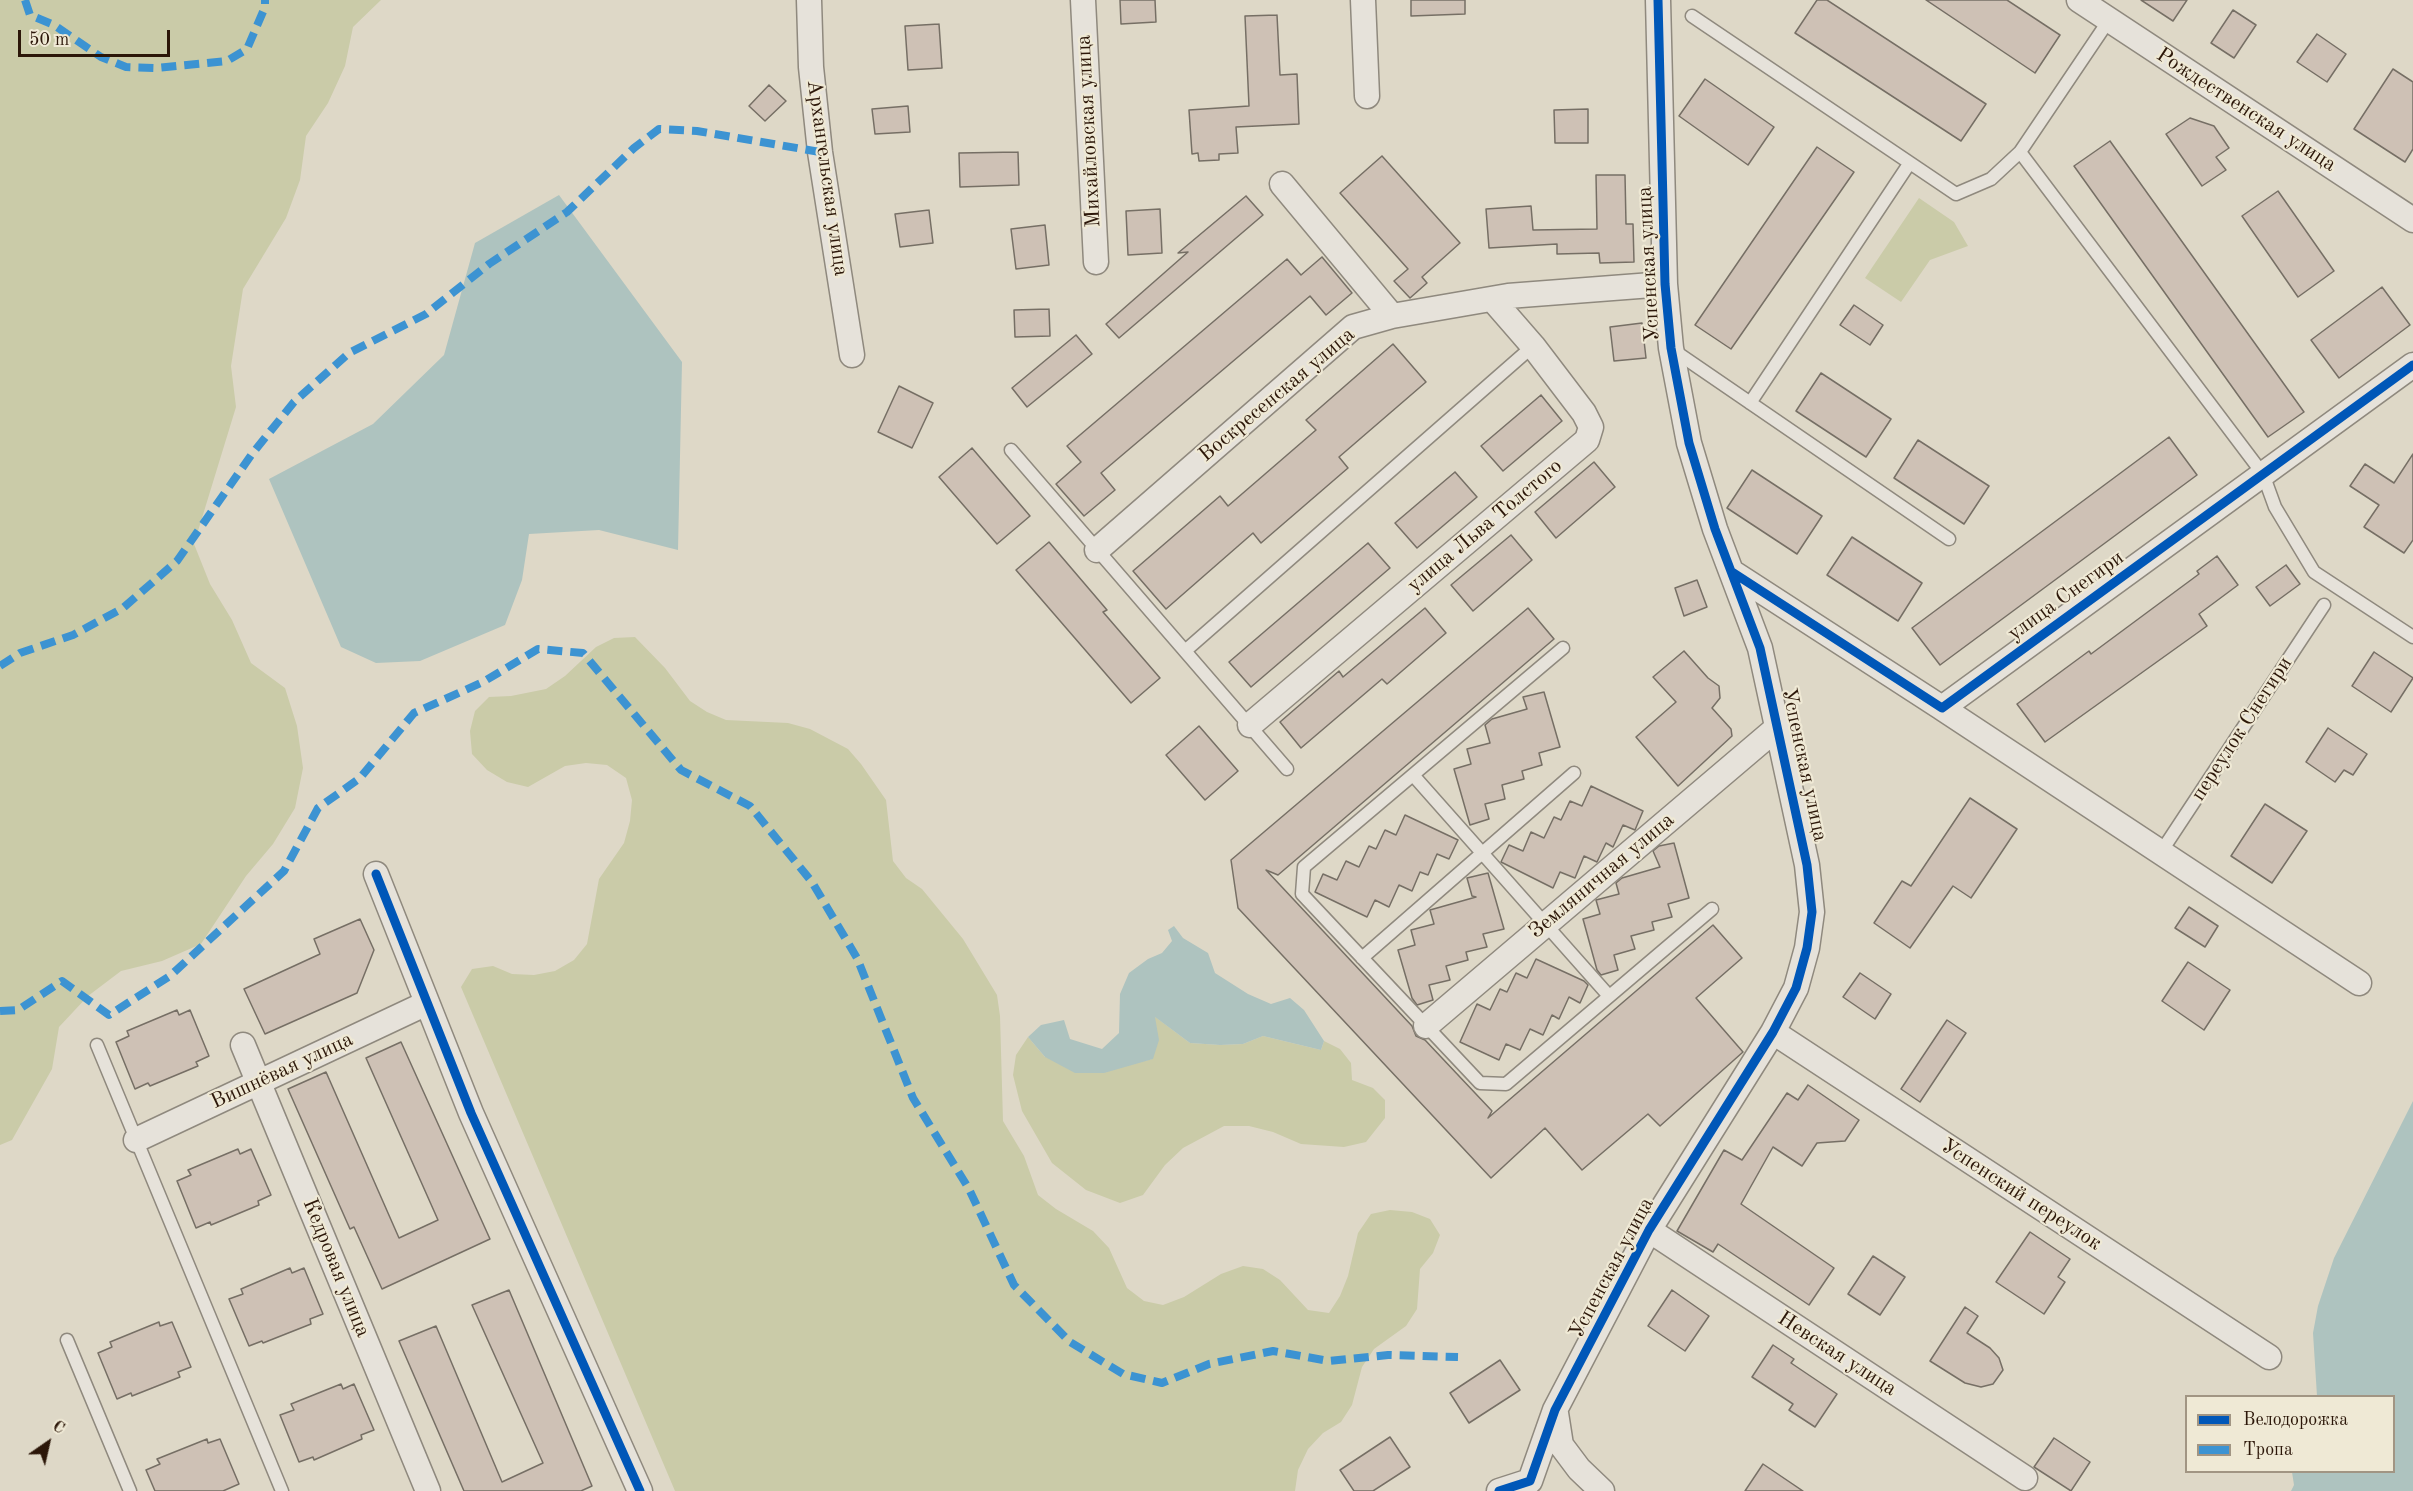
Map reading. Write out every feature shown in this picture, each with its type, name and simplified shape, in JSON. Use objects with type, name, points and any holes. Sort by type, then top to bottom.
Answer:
[{"type":"street","name":"Архангельская улица","points":[[809,0],[811,67],[820,152],[852,355]]},
{"type":"street","name":"Михайловская улица","points":[[1083,0],[1096,262]]},
{"type":"street","points":[[1363,0],[1367,96]]},
{"type":"street","name":"Успенская улица","points":[[1530,1486],[1556,1410],[1649,1230],[1773,1032],[1796,988],[1808,948],[1812,912],[1807,865],[1760,648],[1715,529],[1689,442],[1671,348],[1665,284],[1658,0]]},
{"type":"street","name":"Рождественская улица","points":[[2079,0],[2413,219]]},
{"type":"street","points":[[1282,184],[1392,316]]},
{"type":"street","name":"Воскресенская улица","points":[[1098,550],[1353,327],[1392,316],[1508,296],[1665,284]]},
{"type":"street","name":"улица Льва Толстого","points":[[1250,725],[1587,440],[1591,427],[1584,413],[1533,346],[1493,300]]},
{"type":"street","name":"улица Снегири","points":[[1942,708],[2413,366]]},
{"type":"street","points":[[1732,572],[2359,983]]},
{"type":"street","name":"Земляничная улица","points":[[1426,1026],[1778,727]]},
{"type":"street","points":[[375,874],[471,1113],[640,1491]]},
{"type":"street","name":"Вишнёвая улица","points":[[136,1140],[427,1003]]},
{"type":"street","name":"Успенский переулок","points":[[1773,1032],[2269,1358]]},
{"type":"street","name":"Кедровая улица","points":[[243,1045],[428,1491]]},
{"type":"street","name":"Невская улица","points":[[1649,1230],[2025,1478]]},
{"type":"street","points":[[1556,1410],[1561,1445],[1579,1469],[1602,1491]]},
{"type":"street","points":[[1499,1491],[1530,1486]]},
{"type":"lane","points":[[1692,16],[1956,194],[1991,179],[2020,152],[2109,20]]},
{"type":"lane","points":[[2020,152],[2263,474],[2275,507],[2314,572],[2413,637]]},
{"type":"lane","points":[[1750,403],[1909,164]]},
{"type":"lane","points":[[1185,651],[1533,346]]},
{"type":"lane","points":[[1671,348],[1949,539]]},
{"type":"lane","points":[[1011,450],[1287,769]]},
{"type":"lane","name":"переулок Снегири","points":[[2161,852],[2324,605]]},
{"type":"lane","points":[[1563,648],[1304,867],[1302,894],[1480,1083],[1506,1084],[1712,909]]},
{"type":"lane","points":[[1362,958],[1574,773]]},
{"type":"lane","points":[[1413,775],[1609,996]]},
{"type":"lane","points":[[97,1045],[282,1491]]},
{"type":"lane","points":[[67,1340],[130,1491]]},
{"type":"green space","points":[[0,0],[381,0],[353,27],[345,66],[328,103],[306,136],[300,180],[286,218],[243,289],[231,366],[236,407],[194,544],[210,584],[232,620],[251,663],[285,688],[297,726],[303,768],[295,808],[273,844],[246,876],[201,944],[162,961],[121,971],[88,996],[59,1027],[52,1069],[12,1140],[0,1145]]},
{"type":"green space","points":[[1919,198],[1954,222],[1968,246],[1930,260],[1901,302],[1865,278]]},
{"type":"green space","points":[[635,637],[665,668],[690,701],[707,712],[726,720],[788,723],[810,729],[848,749],[861,764],[886,800],[893,861],[906,878],[922,889],[963,939],[997,995],[1000,1016],[1003,1121],[1024,1156],[1038,1195],[1056,1209],[1093,1231],[1109,1248],[1127,1288],[1144,1301],[1163,1305],[1184,1297],[1221,1274],[1243,1266],[1263,1269],[1280,1280],[1308,1310],[1329,1313],[1340,1296],[1348,1276],[1358,1233],[1371,1214],[1390,1210],[1412,1212],[1430,1219],[1440,1235],[1433,1253],[1420,1269],[1417,1309],[1406,1326],[1374,1349],[1362,1367],[1352,1405],[1341,1422],[1323,1433],[1308,1449],[1298,1470],[1295,1491],[675,1491],[461,987],[472,969],[493,966],[512,974],[534,975],[555,971],[574,960],[587,944],[599,879],[624,843],[630,821],[632,800],[626,778],[607,765],[586,763],[565,766],[528,787],[507,782],[487,770],[472,754],[470,731],[475,711],[489,697],[511,696],[546,689],[565,676],[596,647],[614,638]]},
{"type":"green space","points":[[1154,1016],[1190,1043],[1243,1044],[1263,1036],[1321,1050],[1324,1041],[1340,1049],[1351,1063],[1352,1080],[1373,1088],[1385,1100],[1385,1118],[1366,1142],[1344,1147],[1301,1144],[1273,1132],[1249,1126],[1224,1126],[1183,1148],[1165,1165],[1143,1195],[1120,1203],[1086,1190],[1052,1163],[1022,1111],[1013,1075],[1016,1055],[1028,1037],[1045,1057],[1136,1063],[1152,1059]]},
{"type":"shaded area","points":[[559,195],[682,362],[678,550],[599,530],[529,534],[522,580],[505,625],[420,661],[376,663],[341,647],[269,479],[373,424],[444,355],[475,243]]},
{"type":"shaded area","points":[[1174,926],[1183,938],[1208,953],[1215,973],[1248,994],[1271,1004],[1290,998],[1304,1010],[1324,1041],[1321,1050],[1263,1036],[1243,1044],[1190,1043],[1155,1017],[1159,1040],[1153,1059],[1104,1073],[1075,1073],[1045,1057],[1028,1037],[1041,1025],[1064,1020],[1070,1039],[1102,1049],[1119,1033],[1120,994],[1129,973],[1148,959],[1162,953],[1172,941],[1168,930]]},
{"type":"shaded area","points":[[2413,1101],[2413,1491],[2291,1491],[2294,1485],[2292,1473],[2395,1473],[2395,1395],[2317,1395],[2313,1333],[2318,1306],[2334,1258]]},
{"type":"building","points":[[1120,0],[1155,0],[1156,22],[1121,24]]},
{"type":"building","points":[[1411,0],[1465,0],[1465,14],[1411,16]]},
{"type":"building","points":[[1817,0],[1827,0],[1986,104],[1961,141],[1795,33]]},
{"type":"building","points":[[1926,0],[2007,0],[2060,35],[2035,73]]},
{"type":"building","points":[[2141,0],[2187,0],[2173,21]]},
{"type":"building","points":[[2233,10],[2256,25],[2234,58],[2211,43]]},
{"type":"building","points":[[1277,15],[1280,75],[1297,74],[1299,124],[1236,127],[1238,153],[1219,154],[1219,160],[1199,161],[1198,153],[1192,154],[1189,110],[1249,106],[1245,16]]},
{"type":"building","points":[[939,24],[942,68],[908,70],[905,26]]},
{"type":"building","points":[[2317,34],[2346,54],[2327,82],[2297,62]]},
{"type":"building","points":[[2393,69],[2413,82],[2413,149],[2405,162],[2354,129]]},
{"type":"building","points":[[1705,79],[1774,127],[1748,165],[1679,116]]},
{"type":"building","points":[[769,85],[786,101],[765,121],[749,106]]},
{"type":"building","points":[[908,106],[910,132],[875,134],[872,109]]},
{"type":"building","points":[[1588,109],[1588,143],[1555,143],[1554,110]]},
{"type":"building","points":[[2190,118],[2214,126],[2229,148],[2216,157],[2226,170],[2202,186],[2166,134]]},
{"type":"building","points":[[2110,141],[2304,412],[2268,437],[2074,166]]},
{"type":"building","points":[[1817,147],[1854,172],[1731,349],[1695,325]]},
{"type":"building","points":[[1018,152],[1019,185],[960,187],[959,153]]},
{"type":"building","points":[[1382,156],[1460,243],[1422,277],[1427,283],[1410,298],[1394,281],[1408,269],[1340,193]]},
{"type":"building","points":[[1596,175],[1625,175],[1626,224],[1633,224],[1634,262],[1600,263],[1599,253],[1557,254],[1557,244],[1489,248],[1486,209],[1531,206],[1533,230],[1597,229]]},
{"type":"building","points":[[2278,191],[2334,271],[2298,297],[2242,216]]},
{"type":"building","points":[[1246,196],[1263,215],[1119,338],[1106,324],[1188,252],[1178,253]]},
{"type":"building","points":[[1160,209],[1162,253],[1128,255],[1126,211]]},
{"type":"building","points":[[929,210],[933,243],[900,247],[895,214]]},
{"type":"building","points":[[1045,225],[1049,265],[1016,269],[1011,229]]},
{"type":"building","points":[[1322,257],[1352,293],[1326,315],[1310,296],[1101,473],[1115,490],[1084,516],[1056,484],[1081,462],[1067,446],[1287,259],[1301,275]]},
{"type":"building","points":[[2382,287],[2410,325],[2339,378],[2311,340]]},
{"type":"building","points":[[1854,305],[1883,325],[1870,345],[1840,325]]},
{"type":"building","points":[[1049,309],[1050,336],[1015,337],[1014,310]]},
{"type":"building","points":[[1642,323],[1646,358],[1614,361],[1610,327]]},
{"type":"building","points":[[1076,335],[1092,354],[1027,407],[1012,388]]},
{"type":"building","points":[[1393,344],[1426,382],[1339,457],[1348,468],[1261,543],[1253,533],[1166,609],[1133,571],[1220,496],[1228,506],[1316,430],[1306,420]]},
{"type":"building","points":[[1821,373],[1891,419],[1866,457],[1796,411]]},
{"type":"building","points":[[899,386],[933,403],[912,448],[878,432]]},
{"type":"building","points":[[1541,395],[1562,421],[1503,471],[1481,446]]},
{"type":"building","points":[[2169,437],[2197,475],[1940,665],[1912,628]]},
{"type":"building","points":[[1918,440],[1989,486],[1964,524],[1894,478]]},
{"type":"building","points":[[972,448],[1030,516],[997,544],[939,477]]},
{"type":"building","points":[[2413,454],[2413,540],[2404,553],[2364,527],[2379,505],[2350,486],[2365,464],[2394,483]]},
{"type":"building","points":[[1594,462],[1615,487],[1556,538],[1535,512]]},
{"type":"building","points":[[1752,470],[1822,516],[1797,554],[1727,508]]},
{"type":"building","points":[[1455,472],[1477,497],[1417,548],[1395,523]]},
{"type":"building","points":[[1511,535],[1532,560],[1473,611],[1451,585]]},
{"type":"building","points":[[1852,537],[1922,583],[1898,621],[1827,575]]},
{"type":"building","points":[[1049,542],[1107,610],[1103,612],[1160,678],[1131,703],[1016,570]]},
{"type":"building","points":[[1368,543],[1390,568],[1251,687],[1229,662]]},
{"type":"building","points":[[2217,556],[2238,585],[2199,614],[2207,626],[2045,742],[2017,704],[2089,651],[2091,654],[2199,574],[2197,571]]},
{"type":"building","points":[[2286,565],[2300,584],[2270,606],[2256,587]]},
{"type":"building","points":[[1697,580],[1707,607],[1684,616],[1675,588]]},
{"type":"building","points":[[1425,608],[1446,633],[1387,684],[1382,679],[1301,748],[1280,722],[1339,671],[1343,677]]},
{"type":"building","points":[[1528,608],[1554,639],[1278,875],[1266,870],[1412,1026],[1416,1036],[1425,1040],[1492,1111],[1488,1118],[1713,925],[1742,958],[1696,998],[1743,1052],[1660,1126],[1648,1114],[1582,1170],[1545,1128],[1491,1178],[1238,908],[1231,860]]},
{"type":"building","points":[[1684,651],[1708,678],[1719,686],[1720,698],[1712,708],[1731,729],[1732,736],[1678,786],[1636,737],[1676,702],[1653,677]]},
{"type":"building","points":[[2374,652],[2413,678],[2391,712],[2352,686]]},
{"type":"building","points":[[1544,692],[1560,747],[1539,753],[1542,765],[1522,771],[1524,779],[1502,785],[1505,799],[1485,804],[1489,819],[1470,825],[1454,769],[1471,764],[1467,749],[1490,743],[1485,725],[1492,719],[1527,709],[1523,697]]},
{"type":"building","points":[[1199,726],[1238,771],[1205,800],[1166,755]]},
{"type":"building","points":[[2328,728],[2367,754],[2353,775],[2344,770],[2335,782],[2306,762]]},
{"type":"building","points":[[1591,786],[1643,811],[1635,830],[1623,825],[1613,847],[1606,843],[1597,862],[1584,856],[1575,878],[1560,872],[1553,888],[1501,862],[1509,845],[1523,851],[1531,832],[1544,838],[1554,817],[1561,820],[1570,801],[1582,806]]},
{"type":"building","points":[[1970,798],[2017,829],[1971,898],[1953,886],[1910,948],[1874,923],[1902,881],[1911,886]]},
{"type":"building","points":[[2265,804],[2307,831],[2272,883],[2231,856]]},
{"type":"building","points":[[1405,815],[1458,840],[1449,859],[1437,854],[1428,875],[1420,872],[1412,891],[1399,885],[1389,907],[1375,900],[1367,917],[1315,892],[1323,874],[1337,880],[1346,861],[1359,867],[1369,846],[1376,849],[1385,830],[1396,835]]},
{"type":"building","points":[[1674,843],[1689,898],[1668,904],[1672,917],[1652,922],[1654,930],[1631,936],[1635,949],[1614,955],[1618,970],[1601,975],[1597,970],[1583,919],[1600,914],[1596,900],[1619,894],[1616,883],[1622,878],[1660,867],[1653,851],[1659,846]]},
{"type":"building","points":[[1488,873],[1504,929],[1483,934],[1487,947],[1466,952],[1468,960],[1446,966],[1450,980],[1429,985],[1433,1000],[1417,1005],[1412,998],[1398,950],[1415,945],[1411,930],[1434,924],[1430,910],[1476,897],[1472,896],[1467,878]]},
{"type":"building","points":[[2189,907],[2218,926],[2205,947],[2175,928]]},
{"type":"building","points":[[360,919],[374,950],[357,993],[265,1034],[244,989],[320,954],[314,939]]},
{"type":"building","points":[[1536,959],[1588,985],[1580,1003],[1569,997],[1559,1019],[1552,1015],[1543,1035],[1530,1029],[1520,1050],[1506,1044],[1499,1060],[1460,1042],[1477,1004],[1490,1010],[1500,989],[1507,992],[1516,973],[1527,978]]},
{"type":"building","points":[[2188,962],[2230,990],[2204,1030],[2162,1001]]},
{"type":"building","points":[[1860,973],[1891,994],[1875,1019],[1843,997]]},
{"type":"building","points":[[177,1010],[179,1015],[190,1010],[209,1056],[196,1062],[198,1066],[150,1086],[148,1083],[135,1089],[116,1042],[129,1036],[127,1031]]},
{"type":"building","points":[[1947,1020],[1966,1033],[1920,1102],[1901,1089]]},
{"type":"building","points":[[401,1042],[490,1239],[382,1289],[354,1227],[350,1229],[288,1089],[326,1072],[399,1238],[438,1220],[366,1058]]},
{"type":"building","points":[[1808,1085],[1859,1120],[1845,1141],[1817,1143],[1802,1166],[1773,1147],[1741,1204],[1834,1268],[1809,1305],[1718,1244],[1713,1252],[1677,1231],[1724,1150],[1742,1160],[1787,1093],[1798,1100]]},
{"type":"building","points":[[238,1149],[240,1154],[251,1149],[271,1195],[258,1201],[259,1205],[211,1225],[210,1222],[196,1228],[177,1181],[191,1175],[188,1170]]},
{"type":"building","points":[[2030,1232],[2070,1259],[2058,1277],[2065,1282],[2044,1314],[1996,1282]]},
{"type":"building","points":[[1873,1256],[1905,1277],[1880,1315],[1848,1294]]},
{"type":"building","points":[[290,1268],[292,1273],[304,1268],[323,1314],[310,1319],[311,1324],[263,1343],[262,1341],[249,1346],[229,1299],[243,1294],[241,1289]]},
{"type":"building","points":[[509,1290],[592,1486],[581,1491],[464,1491],[399,1341],[436,1326],[502,1482],[543,1463],[472,1305]]},
{"type":"building","points":[[1672,1290],[1709,1316],[1685,1351],[1648,1326]]},
{"type":"building","points":[[1965,1307],[1978,1316],[1967,1333],[1990,1348],[1999,1358],[2003,1370],[1993,1384],[1981,1387],[1965,1383],[1930,1361]]},
{"type":"building","points":[[159,1322],[160,1326],[172,1322],[191,1367],[178,1372],[180,1377],[132,1396],[131,1393],[117,1399],[98,1353],[112,1347],[110,1342]]},
{"type":"building","points":[[1773,1345],[1794,1359],[1791,1363],[1837,1394],[1815,1427],[1789,1410],[1793,1404],[1752,1377]]},
{"type":"building","points":[[1500,1360],[1520,1390],[1469,1423],[1450,1393]]},
{"type":"building","points":[[341,1384],[343,1389],[354,1384],[374,1430],[361,1435],[362,1439],[314,1460],[313,1457],[299,1462],[280,1415],[294,1410],[291,1404]]},
{"type":"building","points":[[1390,1437],[1410,1467],[1373,1491],[1354,1491],[1340,1470]]},
{"type":"building","points":[[2054,1438],[2090,1462],[2071,1491],[2034,1467]]},
{"type":"building","points":[[207,1439],[208,1443],[220,1439],[239,1484],[223,1491],[155,1491],[146,1470],[160,1464],[157,1459]]},
{"type":"building","points":[[1763,1464],[1803,1491],[1745,1491]]},
{"type":"marked path","points":[[25,0],[30,15],[54,25],[101,57],[126,67],[156,68],[227,61],[247,49],[265,7],[265,0]]},
{"type":"marked path","points":[[0,666],[20,653],[73,635],[123,608],[177,561],[252,454],[294,402],[349,353],[426,314],[489,264],[567,212],[634,148],[659,129],[697,131],[820,152]]},
{"type":"marked path","points":[[0,1011],[18,1010],[62,981],[109,1015],[170,976],[284,871],[318,808],[360,778],[414,713],[483,682],[538,649],[583,653],[681,770],[750,806],[812,882],[857,958],[913,1098],[969,1189],[1014,1285],[1070,1342],[1123,1374],[1162,1383],[1209,1364],[1273,1351],[1329,1361],[1388,1355],[1458,1357]]},
{"type":"cycle path","points":[[1499,1491],[1530,1481],[1555,1410],[1649,1230],[1773,1032],[1796,988],[1807,948],[1812,912],[1807,865],[1760,648],[1715,529],[1689,443],[1671,348],[1665,284],[1658,0]]},
{"type":"cycle path","points":[[1732,572],[1942,708],[2413,365]]},
{"type":"cycle path","points":[[376,874],[471,1113],[640,1491]]}]
